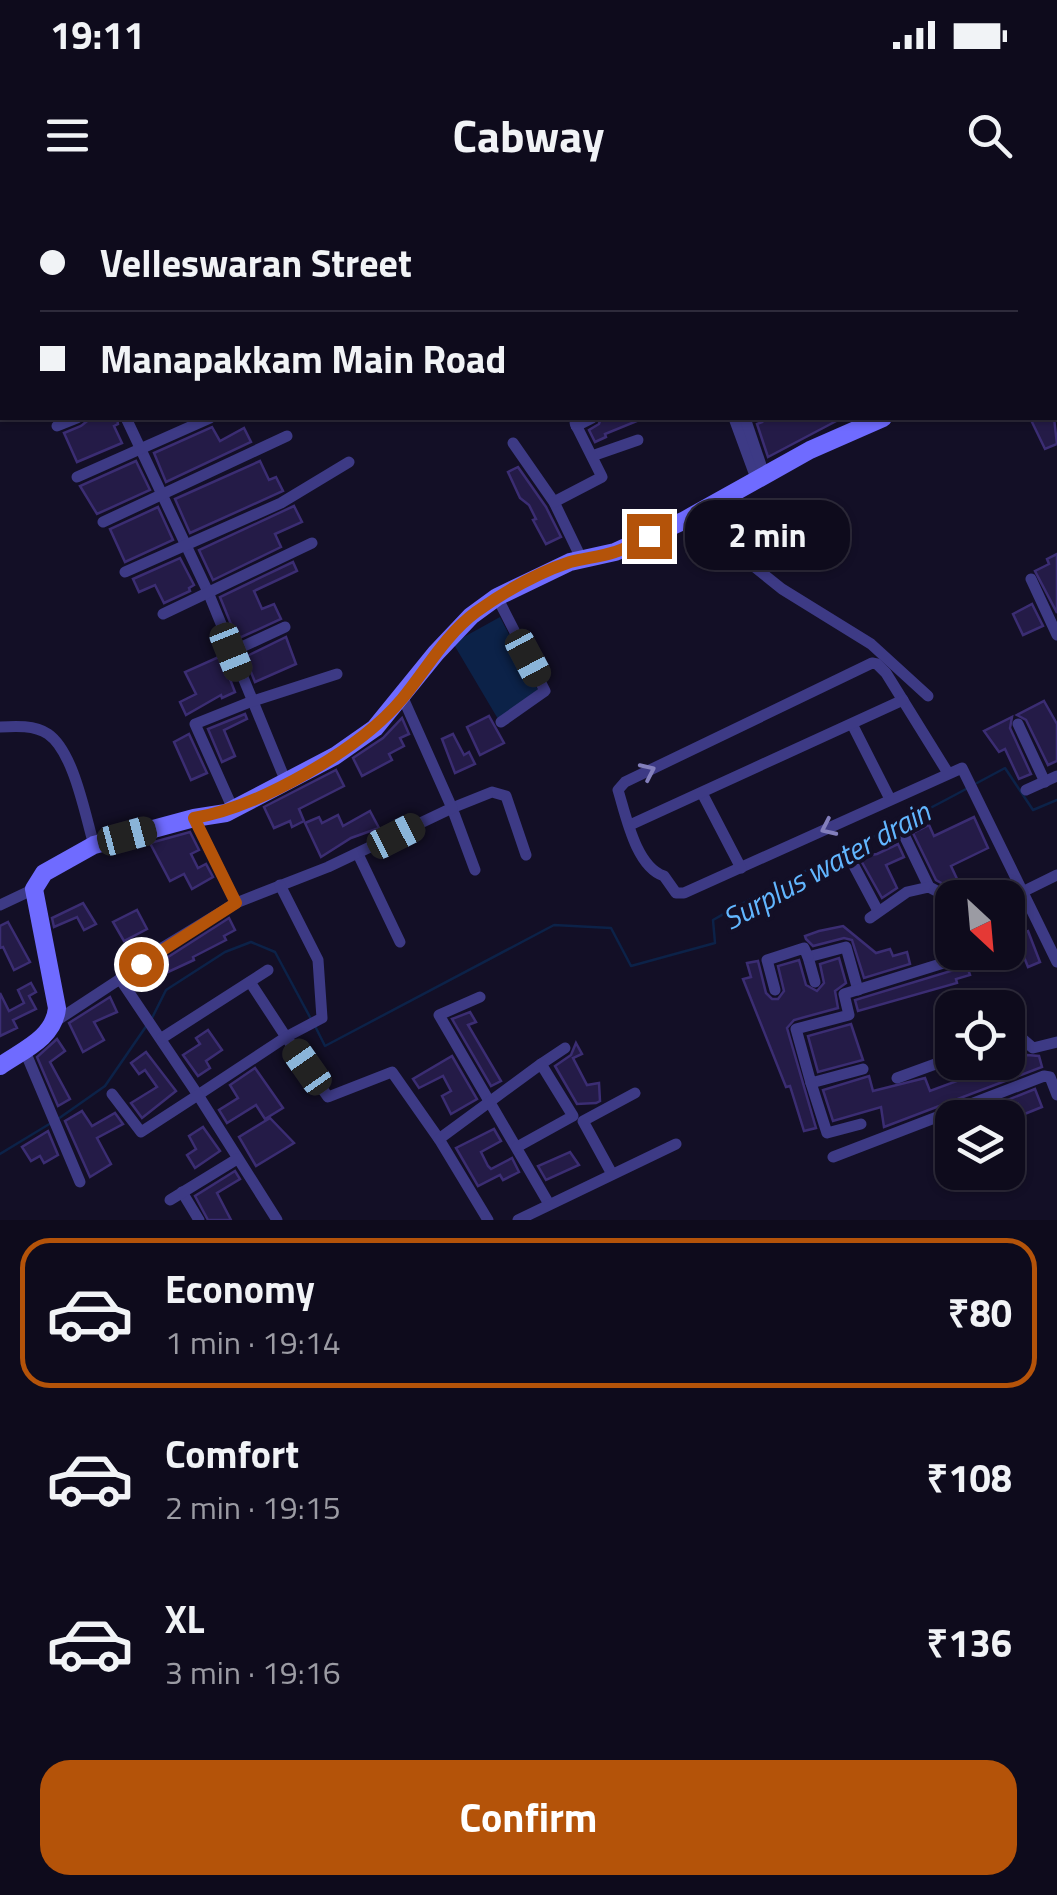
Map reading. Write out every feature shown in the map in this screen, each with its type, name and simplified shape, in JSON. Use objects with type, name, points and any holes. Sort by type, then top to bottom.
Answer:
[{"type":"main road","points":[[0,1066],[49,1033],[56,1022],[57,1008],[34,890],[44,873],[94,845],[233,809],[335,756],[375,728],[436,653],[471,616],[497,598],[533,578],[616,552],[691,516],[856,422]]},
{"type":"street","points":[[57,426],[72,420]]},
{"type":"street","points":[[127,420],[208,592],[286,782]]},
{"type":"street","points":[[77,476],[205,420]]},
{"type":"street","points":[[554,502],[602,477],[576,424],[587,420]]},
{"type":"street","points":[[735,420],[760,476]]},
{"type":"street","points":[[746,420],[760,476]]},
{"type":"street","points":[[102,522],[287,436]]},
{"type":"street","points":[[592,456],[638,440]]},
{"type":"street","points":[[513,443],[554,502],[582,560]]},
{"type":"street","points":[[125,572],[281,503],[348,462]]},
{"type":"street","points":[[691,516],[782,588],[871,644],[928,696]]},
{"type":"street","points":[[162,614],[312,543]]},
{"type":"street","points":[[1031,580],[1057,636]]},
{"type":"street","points":[[497,598],[545,690],[501,722]]},
{"type":"street","points":[[231,652],[285,628]]},
{"type":"street","points":[[948,773],[886,672],[872,664],[620,785],[618,790],[649,867],[664,876],[676,893],[692,891],[962,768],[1017,880]]},
{"type":"street","points":[[233,809],[195,724],[337,674]]},
{"type":"street","points":[[403,698],[475,870]]},
{"type":"street","points":[[630,825],[903,700]]},
{"type":"street","points":[[852,724],[890,800]]},
{"type":"street","points":[[1018,724],[1051,779],[1026,790]]},
{"type":"street","points":[[0,727],[45,732],[60,745],[94,845]]},
{"type":"street","points":[[56,1022],[162,948],[236,903],[358,854],[492,792],[503,793],[526,855]]},
{"type":"street","points":[[702,792],[741,868]]},
{"type":"street","points":[[194,818],[236,903]]},
{"type":"street","points":[[905,837],[929,887],[935,890]]},
{"type":"street","points":[[358,854],[400,942]]},
{"type":"street","points":[[854,864],[874,914],[907,892],[929,887]]},
{"type":"street","points":[[1025,891],[1057,875]]},
{"type":"street","points":[[112,1094],[141,1132],[286,1037],[322,1018],[318,960],[280,885]]},
{"type":"street","points":[[0,904],[34,890]]},
{"type":"street","points":[[1025,896],[1057,962]]},
{"type":"street","points":[[808,957],[846,947],[858,990]]},
{"type":"street","points":[[775,990],[767,960],[804,948],[815,982]]},
{"type":"street","points":[[862,1124],[827,1133],[796,1029],[849,1015],[844,994],[935,966]]},
{"type":"street","points":[[162,1038],[268,970]]},
{"type":"street","points":[[120,979],[151,1021],[277,1220]]},
{"type":"street","points":[[250,982],[328,1098],[392,1072],[440,1139],[488,1220]]},
{"type":"street","points":[[480,996],[439,1015],[549,1204]]},
{"type":"street","points":[[1025,1042],[1033,1048],[1057,1042]]},
{"type":"street","points":[[440,1139],[565,1048]]},
{"type":"street","points":[[24,1049],[80,1182]]},
{"type":"street","points":[[517,1147],[573,1116],[541,1064]]},
{"type":"street","points":[[897,1078],[935,1064]]},
{"type":"street","points":[[811,1083],[863,1069]]},
{"type":"street","points":[[834,1157],[1044,1076],[1050,1078],[1057,1095]]},
{"type":"street","points":[[612,1174],[583,1121],[635,1093]]},
{"type":"street","points":[[518,1220],[676,1144]]},
{"type":"street","points":[[170,1200],[238,1158]]},
{"type":"street","points":[[182,1192],[199,1220]]},
{"type":"water","points":[[500,617],[538,690],[498,719],[453,643]]},
{"type":"building","points":[[88,420],[117,420],[114,426],[122,443],[77,462],[64,433]]},
{"type":"building","points":[[600,420],[640,420],[595,442],[589,430]]},
{"type":"building","points":[[838,420],[768,457],[757,424]]},
{"type":"building","points":[[1031,420],[1054,420],[1057,444],[1045,449]]},
{"type":"building","points":[[212,427],[220,441],[244,428],[251,442],[166,482],[154,453]]},
{"type":"building","points":[[136,461],[150,490],[97,514],[80,486]]},
{"type":"building","points":[[260,461],[269,480],[276,477],[283,491],[190,533],[175,499]]},
{"type":"building","points":[[518,467],[561,537],[546,544],[529,505],[520,498],[508,472]]},
{"type":"building","points":[[294,506],[302,522],[275,534],[281,547],[213,580],[199,550]]},
{"type":"building","points":[[158,507],[173,540],[125,562],[110,529]]},
{"type":"building","points":[[1057,554],[1057,613],[1035,571],[1049,564],[1047,559]]},
{"type":"building","points":[[180,558],[194,585],[190,591],[164,603],[155,585],[139,592],[133,579]]},
{"type":"building","points":[[293,562],[297,571],[254,591],[262,609],[274,604],[281,619],[237,639],[220,597]]},
{"type":"building","points":[[1032,604],[1043,626],[1023,635],[1013,614]]},
{"type":"building","points":[[286,637],[296,664],[255,682],[245,657]]},
{"type":"building","points":[[221,656],[235,692],[222,698],[221,695],[186,715],[180,702],[196,694],[185,672]]},
{"type":"building","points":[[1044,701],[1057,724],[1057,761],[1048,765],[1026,720],[1017,715]]},
{"type":"building","points":[[245,714],[247,719],[224,730],[235,756],[222,762],[208,729]]},
{"type":"building","points":[[489,716],[504,743],[480,755],[467,727]]},
{"type":"building","points":[[1012,717],[1010,728],[1031,774],[1019,779],[1005,749],[999,752],[984,731]]},
{"type":"building","points":[[402,718],[409,734],[400,738],[404,746],[389,754],[392,760],[362,776],[353,758],[383,738]]},
{"type":"building","points":[[189,734],[207,773],[191,780],[174,742]]},
{"type":"building","points":[[453,734],[464,755],[469,752],[475,764],[455,773],[442,739]]},
{"type":"building","points":[[336,770],[344,786],[299,809],[304,821],[292,827],[290,821],[274,828],[264,807]]},
{"type":"building","points":[[370,811],[379,828],[351,838],[321,857],[305,823],[319,817],[322,823],[338,815],[343,826]]},
{"type":"building","points":[[974,817],[988,848],[951,866],[958,880],[936,880],[913,833],[929,825],[934,836]]},
{"type":"building","points":[[190,832],[199,850],[191,854],[198,868],[206,864],[213,877],[192,889],[184,874],[170,881],[150,843]]},
{"type":"building","points":[[898,844],[904,857],[886,865],[897,888],[882,898],[859,857]]},
{"type":"building","points":[[83,903],[96,924],[84,930],[77,917],[54,927],[52,918]]},
{"type":"building","points":[[137,910],[147,929],[124,941],[113,922]]},
{"type":"building","points":[[229,918],[235,930],[224,936],[226,940],[155,978],[151,968]]},
{"type":"building","points":[[8,922],[30,962],[14,970],[3,947],[0,948],[0,926]]},
{"type":"building","points":[[843,926],[876,953],[890,949],[893,956],[907,952],[910,964],[864,978],[852,940],[844,938],[813,946],[805,936]]},
{"type":"building","points":[[1028,931],[1040,962],[1028,967],[1025,960]]},
{"type":"building","points":[[839,958],[846,983],[835,991],[838,1008],[794,1020],[787,1028],[816,1128],[804,1131],[790,1086],[786,1087],[743,979],[751,977],[747,963],[758,961],[766,993],[778,999],[784,991],[778,966],[799,960],[806,985],[817,991],[824,983],[820,964]]},
{"type":"building","points":[[954,970],[968,970],[970,975],[956,979],[957,983],[858,1011],[855,1000]]},
{"type":"building","points":[[31,983],[36,992],[29,996],[36,1009],[13,1020],[17,1028],[0,1036],[0,993],[9,1011],[24,1003],[18,990]]},
{"type":"building","points":[[110,997],[117,1012],[94,1022],[104,1040],[83,1052],[69,1023]]},
{"type":"building","points":[[470,1012],[476,1022],[468,1025],[501,1081],[491,1086],[452,1019]]},
{"type":"building","points":[[851,1024],[863,1060],[818,1072],[808,1036]]},
{"type":"building","points":[[208,1030],[222,1050],[206,1061],[210,1068],[198,1076],[183,1055],[200,1044],[196,1038]]},
{"type":"building","points":[[57,1039],[65,1051],[50,1062],[70,1099],[58,1106],[37,1057]]},
{"type":"building","points":[[576,1043],[582,1054],[573,1058],[587,1085],[599,1083],[600,1101],[596,1103],[577,1104],[555,1066],[571,1055]]},
{"type":"building","points":[[146,1052],[176,1091],[142,1118],[131,1103],[157,1087],[145,1070],[139,1074],[131,1063]]},
{"type":"building","points":[[452,1056],[477,1099],[451,1114],[442,1096],[451,1091],[443,1076],[419,1088],[413,1079]]},
{"type":"building","points":[[1025,1056],[1039,1056],[1042,1067],[1025,1073]]},
{"type":"building","points":[[255,1068],[283,1108],[265,1119],[256,1105],[227,1123],[219,1110],[238,1098],[230,1085]]},
{"type":"building","points":[[869,1076],[873,1091],[925,1078],[930,1091],[960,1080],[1008,1080],[955,1100],[935,1100],[935,1108],[884,1127],[881,1107],[833,1121],[823,1090]]},
{"type":"building","points":[[1035,1089],[1042,1107],[1025,1114],[1025,1100],[1007,1100]]},
{"type":"building","points":[[82,1111],[92,1126],[115,1113],[123,1124],[97,1138],[111,1164],[90,1177],[65,1121]]},
{"type":"building","points":[[270,1118],[294,1143],[256,1166],[239,1137]]},
{"type":"building","points":[[203,1127],[220,1151],[195,1168],[187,1155],[196,1149],[189,1136]]},
{"type":"building","points":[[494,1129],[501,1141],[481,1152],[488,1166],[491,1169],[512,1158],[519,1172],[503,1180],[500,1175],[478,1186],[456,1148]]},
{"type":"building","points":[[48,1131],[58,1155],[44,1163],[40,1156],[31,1161],[22,1147]]},
{"type":"building","points":[[570,1152],[579,1165],[546,1180],[538,1166]]},
{"type":"building","points":[[235,1171],[240,1179],[217,1193],[231,1220],[208,1220],[195,1196]]},
{"type":"waterway","name":"Surplus water drain","points":[[977,783],[1005,768],[1033,810],[1057,800]]},
{"type":"waterway","name":"Surplus water drain","points":[[315,1026],[325,1046],[554,925],[611,928],[631,966],[715,943],[713,920],[966,789]]},
{"type":"waterway","name":"Surplus water drain","points":[[152,1018],[166,990],[225,952],[251,942],[275,952],[311,1019]]},
{"type":"waterway","name":"Surplus water drain","points":[[58,1119],[105,1086],[147,1025]]},
{"type":"waterway","name":"Surplus water drain","points":[[0,1154],[51,1123]]},
{"type":"route","points":[[141,964],[236,903],[194,818],[226,812],[335,756],[375,728],[436,653],[471,616],[497,598],[570,562],[616,552],[649,536]]}]
